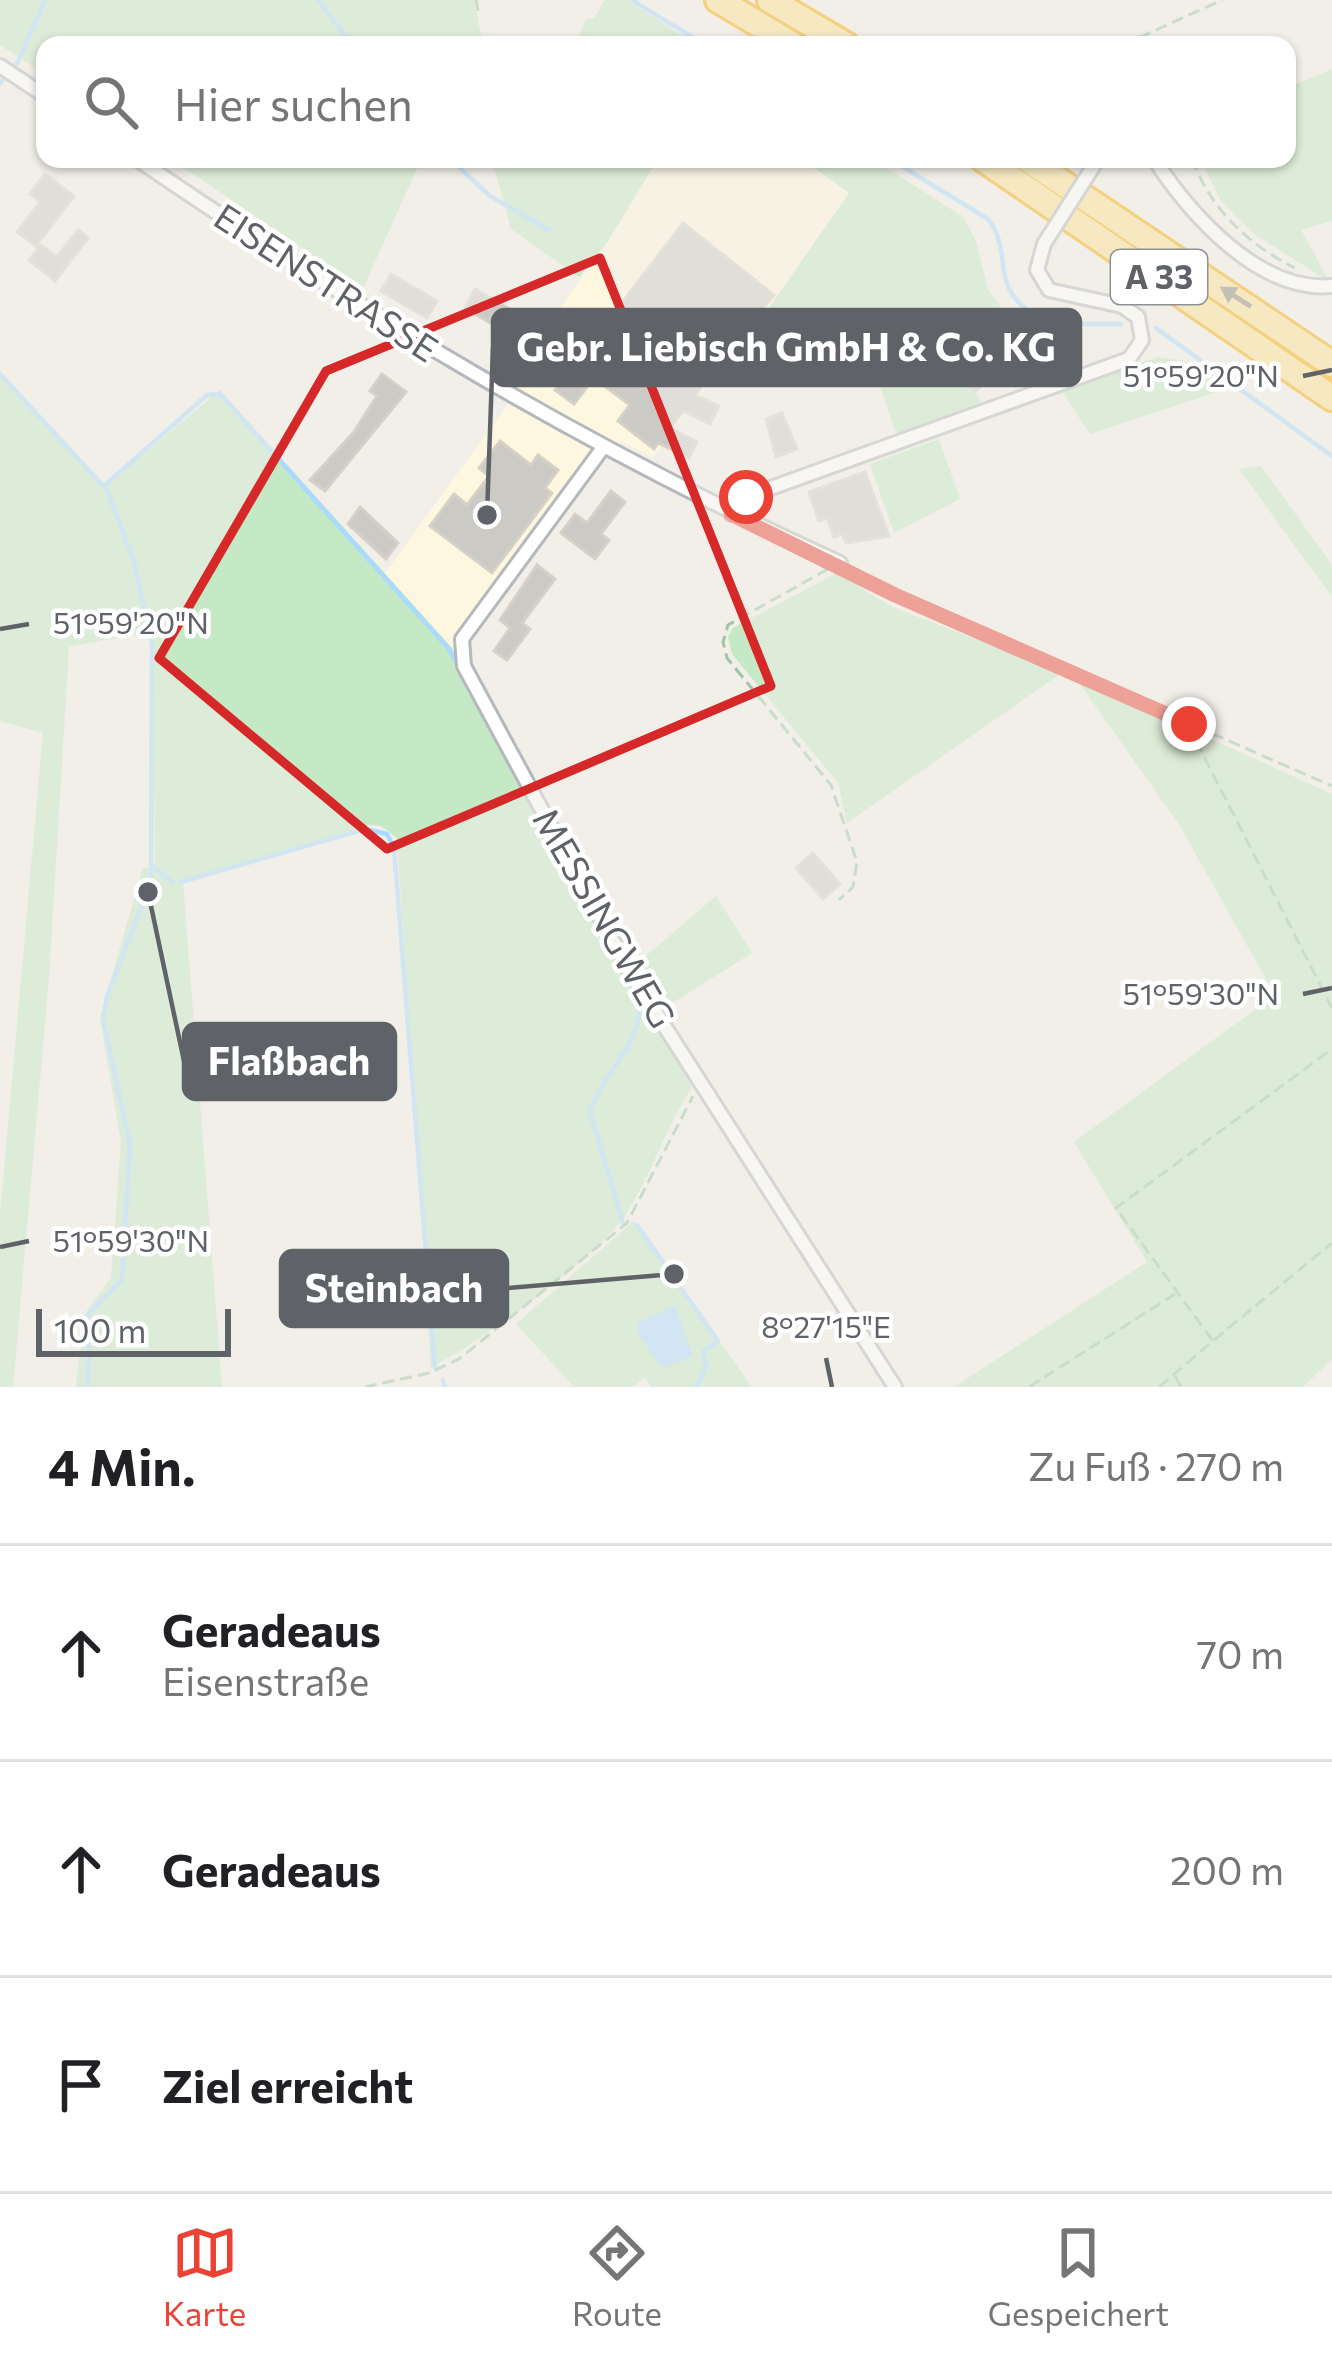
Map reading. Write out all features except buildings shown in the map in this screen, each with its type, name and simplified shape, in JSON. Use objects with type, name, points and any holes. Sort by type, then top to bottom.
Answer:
[{"type":"highway","points":[[718,0],[778,36]]},
{"type":"highway","points":[[770,0],[831,36]]},
{"type":"highway","name":"A 33","points":[[996,168],[1332,398]]},
{"type":"highway","name":"A 33","points":[[1040,168],[1332,364]]},
{"type":"street","points":[[0,66],[36,90]]},
{"type":"street","name":"EISENSTRASSE","points":[[151,168],[423,348],[602,449],[840,563]]},
{"type":"street","points":[[731,514],[746,497],[1129,358],[1142,340],[1138,317],[1122,307],[1049,290],[1036,270],[1043,244],[1092,168]]},
{"type":"street","points":[[1160,168],[1210,231],[1277,274],[1317,288],[1332,286]]},
{"type":"street","name":"MESSINGWEG","points":[[602,449],[462,639],[464,666],[628,969],[895,1387]]},
{"type":"path","points":[[476,0],[478,11]]},
{"type":"path","points":[[1143,36],[1222,0]]},
{"type":"path","points":[[1196,168],[1212,202],[1228,220],[1280,260],[1310,273],[1317,288]]},
{"type":"path","points":[[839,900],[853,887],[857,862],[831,784],[728,658],[723,642],[728,625],[840,563],[895,595],[1332,786]]},
{"type":"path","points":[[1189,724],[1186,731],[1332,1008]]},
{"type":"path","points":[[1213,1341],[1116,1208],[1332,1049]]},
{"type":"path","points":[[365,1387],[429,1373],[459,1359],[627,1223],[679,1116],[701,1085]]},
{"type":"path","points":[[1159,1387],[1332,1243]]},
{"type":"path","points":[[1029,1387],[1176,1293]]},
{"type":"path","points":[[1174,1375],[1181,1387]]},
{"type":"highlighted area","points":[[600,258],[771,686],[387,849],[159,658],[326,371]]},
{"type":"shaded area","points":[[653,168],[815,168],[849,193],[762,318],[652,457],[621,441],[604,462],[590,453],[452,648],[385,573],[506,407],[515,392],[504,387],[608,241]]},
{"type":"green space","points":[[0,0],[474,0],[481,36],[36,36],[36,68],[0,45]]},
{"type":"green space","points":[[605,0],[627,0],[683,36],[579,36],[586,19],[594,18]]},
{"type":"green space","points":[[1332,69],[1332,221],[1301,230],[1329,281],[1255,235],[1221,201],[1204,168],[1296,168],[1296,84]]},
{"type":"green space","points":[[184,168],[417,168],[363,289]]},
{"type":"green space","points":[[494,168],[653,168],[608,241],[579,277],[511,229]]},
{"type":"green space","points":[[815,168],[887,168],[963,217],[976,241],[988,289],[1001,307],[927,326],[983,404],[897,436],[865,342],[788,363],[762,318],[849,193]]},
{"type":"green space","points":[[1158,357],[1184,361],[1226,389],[1090,434],[1061,390]]},
{"type":"green space","points":[[0,374],[104,487],[220,390],[452,648],[615,956],[692,1087],[617,1226],[529,1303],[431,1367],[397,838],[381,826],[369,825],[183,882],[222,1387],[76,1387],[84,1315],[111,1278],[121,1142],[100,1017],[143,868],[155,867],[152,631],[69,647],[49,977],[13,1387],[0,1387],[0,1215],[43,733],[0,721]]},
{"type":"green space","points":[[939,439],[960,499],[894,533],[870,464]]},
{"type":"green space","points":[[1261,466],[1332,565],[1332,597],[1239,469]]},
{"type":"green space","points":[[837,573],[892,607],[1063,672],[847,823],[838,783],[732,654],[728,637],[733,628]]},
{"type":"green space","points":[[1075,677],[1332,794],[1332,1359],[1303,1387],[954,1387],[1147,1262],[1074,1142],[1275,995],[1180,826]]},
{"type":"green space","points":[[716,896],[752,953],[661,1010],[634,966]]},
{"type":"green space","points":[[634,1221],[752,1387],[651,1387],[645,1377],[633,1387],[574,1387],[516,1324]]},
{"type":"water","points":[[675,1306],[693,1356],[662,1368],[639,1335],[638,1322]]},
{"type":"waterway","points":[[0,83],[18,62],[45,0]]},
{"type":"waterway","points":[[318,0],[345,36]]},
{"type":"waterway","points":[[632,0],[674,26]]},
{"type":"waterway","points":[[675,26],[690,36]]},
{"type":"waterway","points":[[460,168],[490,196],[549,230]]},
{"type":"waterway","points":[[905,168],[988,219],[998,238],[1010,291],[1020,304],[1034,314],[1067,323],[1121,324]]},
{"type":"waterway","points":[[1156,328],[1332,456]]},
{"type":"waterway","points":[[0,374],[107,490],[134,562],[152,644],[151,882],[107,996],[103,1020],[130,1144],[122,1280],[89,1313],[88,1387]]},
{"type":"waterway","points":[[104,486],[207,395],[220,394],[449,649],[639,1004],[628,1046],[590,1112],[623,1223]]},
{"type":"waterway","points":[[181,882],[365,829],[387,834],[394,848],[435,1368]]},
{"type":"waterway","points":[[151,865],[173,882]]},
{"type":"waterway","points":[[637,1225],[718,1341],[703,1352],[706,1367],[697,1387]]},
{"type":"waterway","points":[[443,1380],[445,1387]]},
{"type":"place","name":"Gebr. Liebisch GmbH & Co. KG","points":[[487,515]]},
{"type":"place","name":"Flaßbach","points":[[148,892]]},
{"type":"place","name":"Steinbach","points":[[674,1274]]},
{"type":"route","points":[[746,497],[731,514],[840,563],[895,595],[1189,724]]}]
